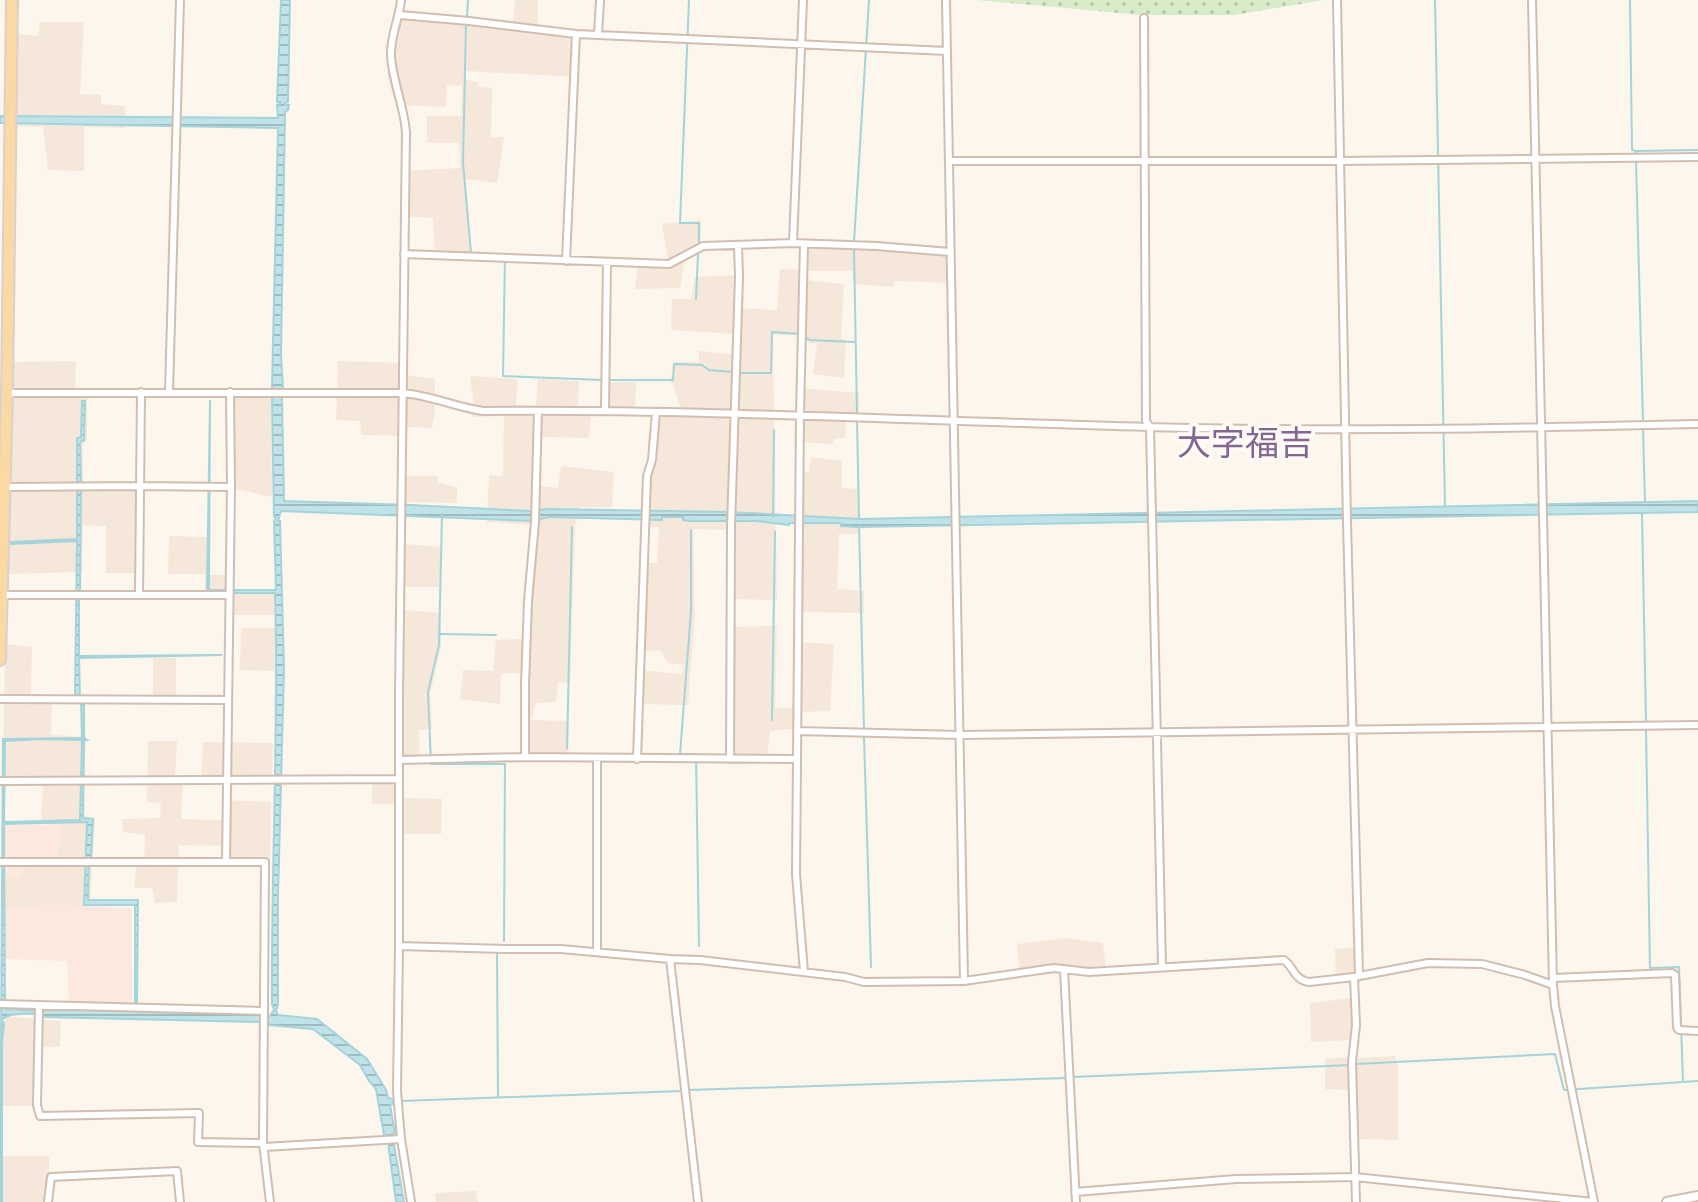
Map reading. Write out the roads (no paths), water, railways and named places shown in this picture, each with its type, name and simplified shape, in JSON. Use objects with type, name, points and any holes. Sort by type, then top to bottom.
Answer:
[{"type":"main road","points":[[0,660],[11,126],[7,109],[12,0]]},
{"type":"street","points":[[169,392],[180,0]]},
{"type":"street","points":[[401,0],[400,15],[391,37],[393,80],[406,132],[397,1101],[398,1139],[411,1202]]},
{"type":"street","points":[[598,35],[600,0]]},
{"type":"street","points":[[793,243],[803,0]]},
{"type":"street","points":[[1337,0],[1356,976],[1352,1065],[1356,1202]]},
{"type":"street","points":[[1075,1192],[1236,1179],[1355,1177],[1594,1202],[1555,1006],[1553,982],[1532,0]]},
{"type":"street","points":[[946,1],[964,981]]},
{"type":"street","points":[[400,15],[576,34],[947,51]]},
{"type":"street","points":[[1144,18],[1146,421],[1150,427],[1162,967]]},
{"type":"street","points":[[566,261],[576,34]]},
{"type":"street","points":[[949,161],[1698,157]]},
{"type":"street","points":[[404,254],[669,264],[703,246],[793,243],[950,252]]},
{"type":"street","points":[[804,244],[796,759],[796,874],[804,972]]},
{"type":"street","points":[[730,759],[731,527],[738,245]]},
{"type":"street","points":[[605,410],[607,262]]},
{"type":"street","points":[[140,592],[141,392]]},
{"type":"street","points":[[226,862],[230,392]]},
{"type":"street","points":[[7,393],[402,393],[420,394],[483,411],[605,410],[1150,427],[1444,429],[1698,424]]},
{"type":"street","points":[[525,757],[538,411]]},
{"type":"street","points":[[637,759],[647,476],[652,460],[656,412]]},
{"type":"street","points":[[3,493],[74,486],[231,487]]},
{"type":"street","points":[[2,595],[229,592]]},
{"type":"street","points":[[0,699],[228,700]]},
{"type":"street","points":[[797,731],[960,735],[1698,725]]},
{"type":"street","points":[[399,760],[525,757],[796,759]]},
{"type":"street","points":[[597,758],[597,952]]},
{"type":"street","points":[[2,781],[399,779]]},
{"type":"street","points":[[2,862],[265,862],[264,1145],[270,1202]]},
{"type":"street","points":[[399,946],[561,949],[700,960],[845,977],[864,982],[964,981],[1054,968],[1089,972],[1284,960],[1303,981],[1356,976],[1428,963],[1482,964],[1553,982],[1672,973],[1675,975],[1677,1027],[1681,1031],[1698,1031]]},
{"type":"street","points":[[670,959],[698,1202]]},
{"type":"street","points":[[1064,970],[1076,1202]]},
{"type":"street","points":[[2,1004],[39,1010],[264,1016]]},
{"type":"street","points":[[39,1010],[37,1105],[40,1116],[199,1113],[198,1142],[264,1145],[398,1139]]},
{"type":"street","points":[[48,1202],[51,1177],[177,1171],[180,1202]]},
{"type":"street","points":[[1667,1202],[1698,1196]]},
{"type":"water","points":[[281,0],[290,0],[288,102],[285,103],[289,105],[285,112],[283,388],[280,389],[284,501],[530,511],[729,512],[860,519],[1698,501],[1698,512],[858,527],[841,526],[840,523],[789,525],[756,521],[690,521],[683,520],[683,517],[662,517],[662,520],[549,517],[532,521],[281,511],[278,521],[284,669],[276,1010],[278,1015],[317,1019],[367,1059],[388,1098],[393,1099],[390,1105],[395,1133],[392,1134],[404,1202],[396,1202],[387,1135],[384,1135],[376,1089],[360,1065],[313,1029],[269,1025],[268,1019],[260,1022],[43,1017],[42,1014],[1,1020],[3,739],[82,738],[81,702],[75,695],[77,541],[11,542],[77,539],[77,438],[81,437],[82,401],[85,401],[84,440],[80,442],[80,591],[207,591],[210,400],[209,590],[276,590],[272,387],[278,128],[0,123],[0,116],[278,118]],"holes":[[[79,593],[275,593],[274,1010],[269,1017],[260,1017],[259,1014],[137,1011],[138,900],[88,900],[93,819],[83,818],[84,740],[87,740],[84,738],[79,658],[222,655],[79,656]],[[82,740],[80,820],[4,822],[5,741]],[[87,822],[84,905],[135,905],[135,1011],[5,1009],[4,824]]]},
{"type":"water","points":[[1,1020],[4,1023],[0,1202]]},
{"type":"waterway","points":[[467,17],[468,0]]},
{"type":"waterway","points":[[689,0],[680,223],[699,223],[699,242]]},
{"type":"waterway","points":[[854,242],[869,0]]},
{"type":"waterway","points":[[1435,0],[1445,507]]},
{"type":"waterway","points":[[1630,0],[1632,150],[1636,154]]},
{"type":"waterway","points":[[466,23],[463,163],[471,253],[505,255],[503,376],[602,380]]},
{"type":"waterway","points":[[1636,151],[1698,150]]},
{"type":"waterway","points":[[1636,161],[1643,422]]},
{"type":"waterway","points":[[854,249],[857,414]]},
{"type":"waterway","points":[[696,299],[698,254]]},
{"type":"waterway","points":[[739,373],[771,373],[772,332],[800,334]]},
{"type":"waterway","points":[[805,337],[810,340],[854,342]]},
{"type":"waterway","points":[[608,380],[673,380],[674,364],[702,365],[709,370],[733,372]]},
{"type":"waterway","points":[[857,421],[859,518]]},
{"type":"waterway","points":[[1643,429],[1645,502]]},
{"type":"waterway","points":[[773,517],[774,430]]},
{"type":"waterway","points":[[1642,513],[1646,722]]},
{"type":"waterway","points":[[442,514],[439,645],[428,692],[431,764],[505,764],[504,941]]},
{"type":"waterway","points":[[859,525],[864,730]]},
{"type":"waterway","points":[[567,748],[572,527]]},
{"type":"waterway","points":[[691,530],[691,611],[680,754],[696,754],[699,946]]},
{"type":"waterway","points":[[772,720],[775,532]]},
{"type":"waterway","points":[[441,634],[496,635]]},
{"type":"waterway","points":[[1646,729],[1650,968],[1679,967],[1683,1081]]},
{"type":"waterway","points":[[864,737],[871,967]]},
{"type":"waterway","points":[[497,953],[498,1096]]},
{"type":"waterway","points":[[1356,1064],[1555,1054],[1564,1090],[1698,1081]]},
{"type":"waterway","points":[[1073,1077],[1350,1065]]},
{"type":"waterway","points":[[689,1090],[1066,1078]]},
{"type":"waterway","points":[[401,1101],[682,1091]]},
{"type":"district","name":"大字福吉","points":[[1245,443]]}]
